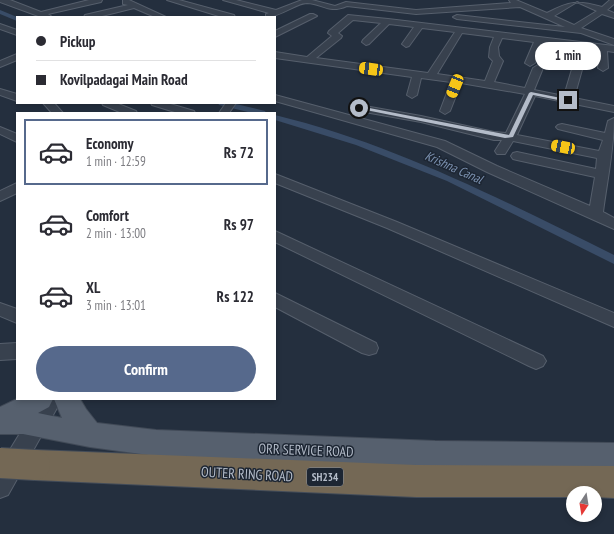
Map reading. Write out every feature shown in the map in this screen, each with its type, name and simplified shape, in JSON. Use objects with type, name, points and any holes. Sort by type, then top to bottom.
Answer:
[{"type":"highway","name":"OUTER RING ROAD","points":[[0,463],[401,480],[614,482]]},
{"type":"main road","points":[[67,400],[77,420],[90,434]]},
{"type":"main road","name":"ORR SERVICE ROAD","points":[[0,420],[23,422],[38,411],[90,434],[156,444],[435,454],[614,456]]},
{"type":"street","points":[[3,0],[45,16]]},
{"type":"street","points":[[11,3],[26,0]]},
{"type":"street","points":[[40,14],[98,0]]},
{"type":"street","points":[[122,0],[159,16]]},
{"type":"street","points":[[227,0],[277,13]]},
{"type":"street","points":[[269,16],[307,0],[336,8],[346,4],[521,24],[579,29],[614,0]]},
{"type":"street","points":[[374,7],[478,0]]},
{"type":"street","points":[[548,16],[577,0],[594,6],[614,16]]},
{"type":"street","points":[[140,16],[177,1],[228,16]]},
{"type":"street","points":[[287,1],[298,4]]},
{"type":"street","points":[[416,12],[517,2],[557,20],[614,42]]},
{"type":"street","points":[[92,16],[134,6]]},
{"type":"street","points":[[484,20],[538,12]]},
{"type":"street","points":[[276,34],[313,16]]},
{"type":"street","points":[[308,60],[338,36],[332,33],[351,17],[614,49]]},
{"type":"street","points":[[521,24],[557,20]]},
{"type":"street","points":[[366,42],[388,21]]},
{"type":"street","points":[[406,44],[420,25]]},
{"type":"street","points":[[0,26],[16,33]]},
{"type":"street","points":[[430,77],[460,30]]},
{"type":"street","points":[[488,84],[498,61],[494,57],[494,47],[499,35]]},
{"type":"street","points":[[501,151],[510,137],[530,93],[534,66],[532,57],[539,47],[539,40]]},
{"type":"street","points":[[603,48],[603,68]]},
{"type":"street","points":[[276,55],[488,84],[614,109]]},
{"type":"street","points":[[0,64],[16,57]]},
{"type":"street","points":[[568,100],[580,59]]},
{"type":"street","points":[[412,95],[417,75]]},
{"type":"street","points":[[445,111],[457,80]]},
{"type":"street","points":[[0,92],[16,98]]},
{"type":"street","points":[[276,98],[441,144],[492,169],[596,214],[614,224]]},
{"type":"street","points":[[49,104],[57,112]]},
{"type":"street","points":[[110,104],[130,112]]},
{"type":"street","points":[[159,104],[187,112]]},
{"type":"street","points":[[359,108],[421,119],[494,136],[510,137],[576,150],[604,169],[614,186]]},
{"type":"street","points":[[596,214],[614,121]]},
{"type":"street","points":[[562,127],[610,138]]},
{"type":"street","points":[[0,130],[16,138]]},
{"type":"street","points":[[572,173],[576,150]]},
{"type":"street","points":[[517,156],[572,173],[604,169]]},
{"type":"street","points":[[276,178],[392,225],[614,320]]},
{"type":"street","points":[[0,197],[16,188]]},
{"type":"street","points":[[276,236],[536,361]]},
{"type":"street","points":[[276,300],[369,348]]},
{"type":"street","points":[[0,309],[16,316]]},
{"type":"street","points":[[0,352],[16,351]]},
{"type":"street","points":[[0,486],[38,411],[51,400]]},
{"type":"waterway","name":"Krishna Canal","points":[[0,12],[16,19]]},
{"type":"waterway","name":"Krishna Canal","points":[[226,104],[258,112]]},
{"type":"waterway","name":"Krishna Canal","points":[[276,117],[359,143],[450,179],[614,260]]},
{"type":"route","points":[[359,108],[421,119],[494,136],[510,137],[531,93],[568,100]]}]
